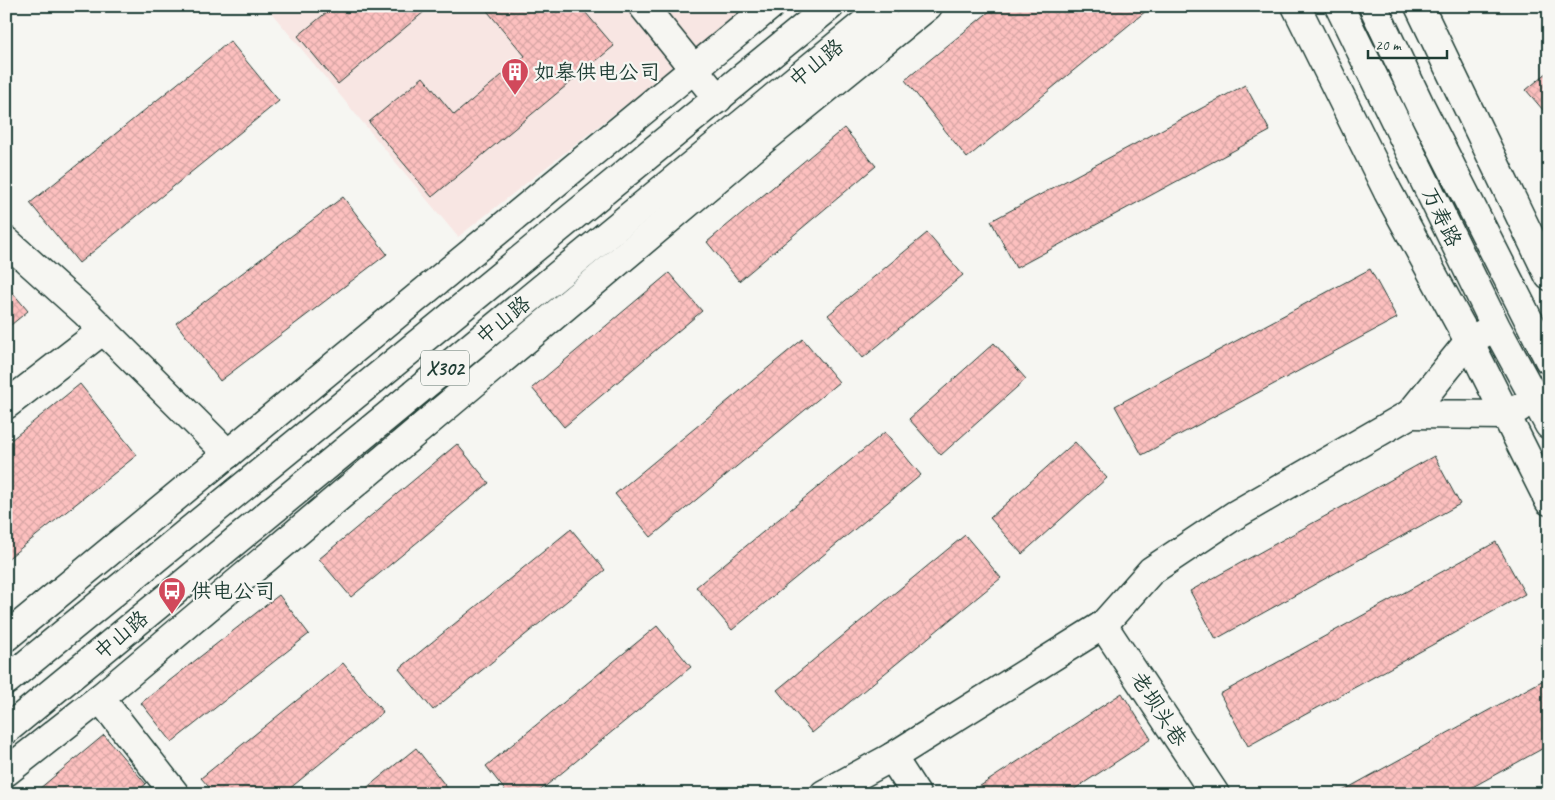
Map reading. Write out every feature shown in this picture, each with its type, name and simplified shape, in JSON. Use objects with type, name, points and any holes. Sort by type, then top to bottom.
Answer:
[{"type":"street","points":[[643,6],[718,99]]},
{"type":"street","points":[[6,636],[770,6]]},
{"type":"street","name":"中山路","points":[[6,681],[830,6]]},
{"type":"street","name":"中山路","points":[[6,730],[885,6]]},
{"type":"street","points":[[6,772],[100,698],[757,145],[928,6]]},
{"type":"street","points":[[1296,6],[1388,192],[1468,341],[1549,501]]},
{"type":"street","name":"万寿路","points":[[1340,6],[1496,327],[1549,425]]},
{"type":"street","name":"万寿路","points":[[1374,6],[1424,113],[1549,360]]},
{"type":"street","points":[[1419,6],[1549,276]]},
{"type":"street","points":[[6,241],[85,312],[102,331],[228,454]]},
{"type":"street","points":[[824,794],[892,757],[1103,625],[1151,571],[1235,515],[1410,414],[1468,341],[1496,327]]},
{"type":"street","points":[[6,405],[102,331]]},
{"type":"street","points":[[1410,414],[1506,415],[1535,398]]},
{"type":"street","name":"老坝头巷","points":[[1103,625],[1214,794]]},
{"type":"street","points":[[100,698],[174,794]]},
{"type":"street","points":[[892,757],[916,794]]},
{"type":"shaded area","points":[[273,6],[751,6],[458,237],[269,10]]},
{"type":"building","points":[[334,6],[431,6],[338,84],[298,36]]},
{"type":"building","name":"如皋供电公司","points":[[483,6],[580,6],[614,46],[432,197],[369,122],[423,77],[454,115],[525,56]]},
{"type":"building","points":[[996,6],[1152,6],[967,158],[905,80]]},
{"type":"building","points":[[230,41],[279,101],[79,263],[30,203]]},
{"type":"building","points":[[1549,71],[1549,117],[1526,90]]},
{"type":"building","points":[[1245,85],[1270,131],[1016,268],[991,221]]},
{"type":"building","points":[[844,128],[876,166],[739,281],[707,242]]},
{"type":"building","points":[[343,197],[387,254],[220,381],[176,323]]},
{"type":"building","points":[[927,233],[963,275],[863,358],[828,315]]},
{"type":"building","points":[[1370,269],[1397,318],[1142,455],[1115,406]]},
{"type":"building","points":[[669,273],[702,311],[564,427],[532,388]]},
{"type":"building","points":[[6,287],[28,311],[6,329]]},
{"type":"building","points":[[803,339],[839,382],[651,537],[615,494]]},
{"type":"building","points":[[994,343],[1026,379],[941,455],[909,419]]},
{"type":"building","points":[[80,384],[137,455],[6,560],[6,444]]},
{"type":"building","points":[[885,432],[921,475],[732,630],[696,587]]},
{"type":"building","points":[[1075,442],[1107,478],[1022,554],[990,518]]},
{"type":"building","points":[[457,444],[489,483],[351,597],[319,559]]},
{"type":"building","points":[[1434,456],[1460,504],[1216,639],[1190,591]]},
{"type":"building","points":[[571,529],[605,570],[433,710],[399,669]]},
{"type":"building","points":[[965,535],[1001,578],[812,733],[777,690]]},
{"type":"building","points":[[1496,542],[1525,594],[1248,746],[1220,694]]},
{"type":"building","points":[[279,595],[309,634],[172,742],[141,703]]},
{"type":"building","points":[[657,626],[691,667],[536,794],[508,794],[486,766]]},
{"type":"building","points":[[343,663],[383,712],[283,794],[215,794],[201,778]]},
{"type":"building","points":[[1549,677],[1549,745],[1460,794],[1337,794]]},
{"type":"building","points":[[1122,693],[1151,739],[1067,794],[968,794]]},
{"type":"building","points":[[104,735],[146,784],[134,794],[33,794]]},
{"type":"building","points":[[416,748],[452,794],[359,794]]},
{"type":"place","name":"如皋供电公司","points":[[515,96]]},
{"type":"place","name":"供电公司","points":[[172,615]]}]
